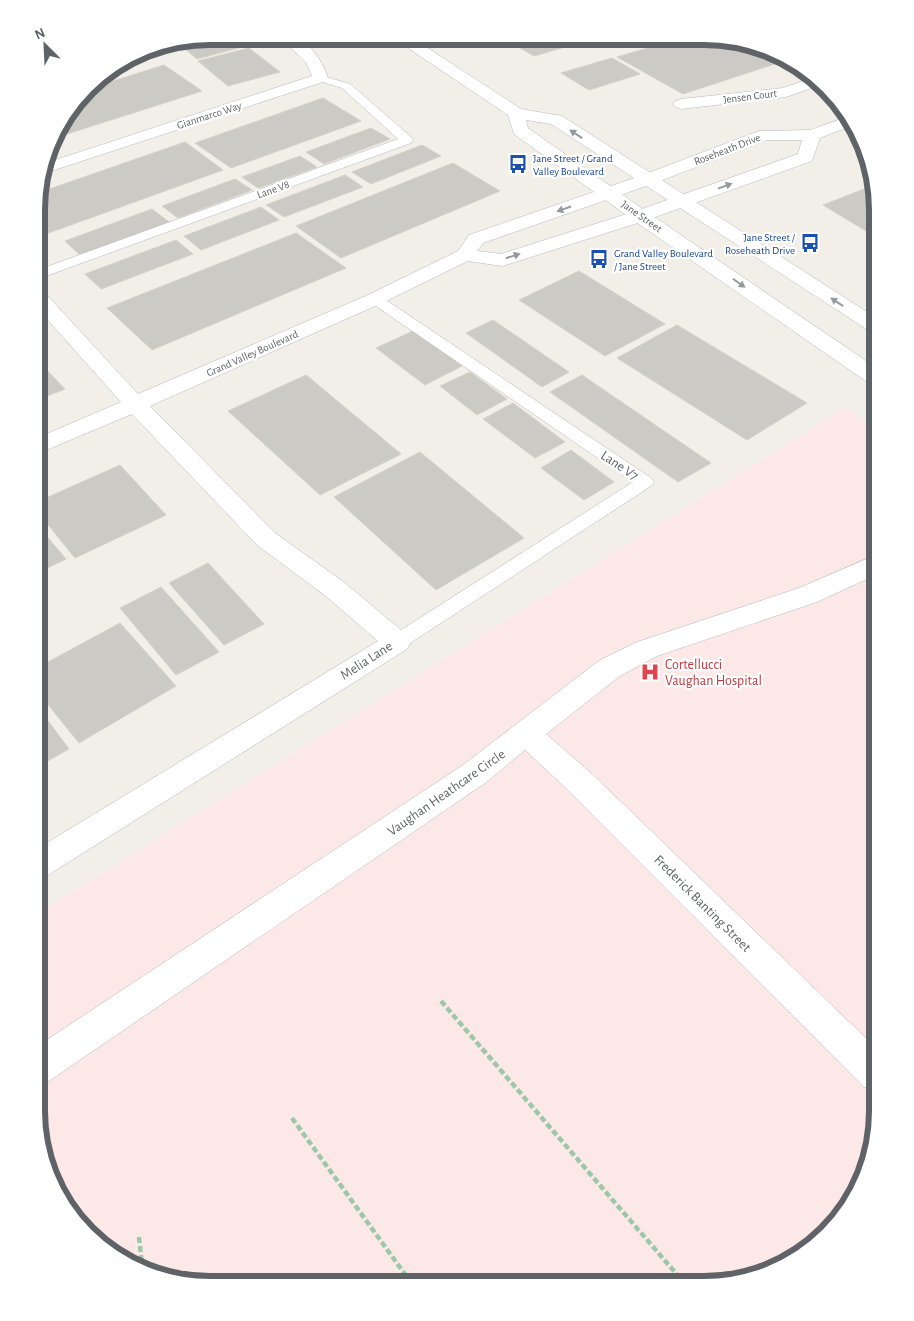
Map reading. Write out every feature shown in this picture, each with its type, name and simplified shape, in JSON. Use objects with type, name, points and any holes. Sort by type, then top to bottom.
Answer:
[{"type":"street","points":[[296,45],[309,54],[319,70],[320,78]]},
{"type":"street","name":"Jane Street","points":[[413,45],[516,114],[556,120],[680,202],[869,322]]},
{"type":"street","name":"Gianmarco Way","points":[[51,167],[320,78]]},
{"type":"street","name":"Jensen Court","points":[[681,104],[786,92],[810,83]]},
{"type":"street","name":"Jane Street","points":[[516,114],[520,130],[640,216],[869,373]]},
{"type":"street","name":"Roseheath Drive","points":[[646,180],[765,135],[812,135],[844,123]]},
{"type":"street","points":[[465,255],[502,260],[640,216],[806,157],[812,135]]},
{"type":"street","name":"Grand Valley Boulevard","points":[[45,444],[375,299],[465,255],[476,239],[646,180]]},
{"type":"street","points":[[45,305],[135,404]]},
{"type":"street","name":"Melia Lane","points":[[45,860],[397,642],[336,590],[266,539],[135,404]]},
{"type":"street","name":"Vaughan Heathcare Circle","points":[[45,1062],[474,774],[610,668],[647,649],[808,595],[869,567]]},
{"type":"street","name":"Frederick Banting Street","points":[[527,734],[580,782],[869,1066]]},
{"type":"lane","name":"Lane V8","points":[[45,272],[407,140],[346,86],[320,78]]},
{"type":"lane","name":"Lane V7","points":[[375,299],[645,482],[397,642]]},
{"type":"path","points":[[441,1001],[678,1276]]},
{"type":"path","points":[[292,1118],[406,1276]]},
{"type":"path","points":[[140,1237],[142,1261]]},
{"type":"shaded area","name":"Cortellucci Vaughan Hospital","points":[[846,407],[869,424],[869,1122],[860,1164],[852,1184],[841,1203],[813,1235],[796,1248],[777,1259],[757,1267],[726,1275],[704,1276],[210,1276],[188,1275],[167,1270],[127,1254],[93,1228],[79,1212],[62,1184],[48,1143],[45,1122],[45,909]]},
{"type":"building","points":[[199,45],[246,46],[197,59],[183,47]]},
{"type":"building","points":[[515,45],[572,45],[534,56]]},
{"type":"building","points":[[603,45],[618,45],[608,48]]},
{"type":"building","points":[[658,45],[704,45],[726,46],[747,51],[778,63],[683,94],[617,57]]},
{"type":"building","points":[[249,48],[280,72],[228,86],[198,61]]},
{"type":"building","points":[[612,58],[640,74],[589,90],[561,73]]},
{"type":"building","points":[[164,65],[202,91],[67,134],[65,132],[73,118],[86,101],[103,84]]},
{"type":"building","points":[[323,98],[361,121],[231,168],[195,143]]},
{"type":"building","points":[[371,128],[390,139],[324,164],[306,152]]},
{"type":"building","points":[[185,142],[223,170],[45,234],[46,190]]},
{"type":"building","points":[[422,145],[441,156],[371,184],[352,172]]},
{"type":"building","points":[[300,156],[317,167],[258,188],[242,177]]},
{"type":"building","points":[[453,163],[500,191],[341,258],[296,226]]},
{"type":"building","points":[[345,175],[363,187],[284,217],[266,205]]},
{"type":"building","points":[[235,179],[252,190],[178,218],[162,206]]},
{"type":"building","points":[[868,188],[869,230],[866,231],[823,205]]},
{"type":"building","points":[[261,207],[279,220],[201,250],[184,236]]},
{"type":"building","points":[[152,209],[169,222],[80,255],[65,241]]},
{"type":"building","points":[[296,233],[346,268],[152,350],[107,308]]},
{"type":"building","points":[[176,240],[193,254],[101,289],[85,274]]},
{"type":"building","points":[[579,271],[665,324],[605,356],[519,300]]},
{"type":"building","points":[[493,320],[569,372],[542,387],[466,333]]},
{"type":"building","points":[[677,325],[807,403],[747,440],[617,358]]},
{"type":"building","points":[[413,331],[462,366],[425,385],[376,348]]},
{"type":"building","points":[[45,368],[65,389],[45,397]]},
{"type":"building","points":[[470,372],[507,399],[477,415],[440,386]]},
{"type":"building","points":[[306,375],[401,454],[320,495],[228,411]]},
{"type":"building","points":[[582,375],[711,463],[678,482],[550,392]]},
{"type":"building","points":[[513,403],[565,442],[535,458],[483,419]]},
{"type":"building","points":[[571,450],[614,482],[584,500],[541,468]]},
{"type":"building","points":[[420,452],[524,538],[436,590],[334,497]]},
{"type":"building","points":[[120,465],[166,515],[75,558],[45,521],[45,498]]},
{"type":"building","points":[[45,534],[66,559],[45,569]]},
{"type":"building","points":[[208,563],[264,624],[224,645],[169,583]]},
{"type":"building","points":[[161,587],[219,652],[176,675],[120,608]]},
{"type":"building","points":[[120,623],[176,686],[79,743],[45,701],[45,664]]},
{"type":"building","points":[[45,717],[69,749],[45,762]]},
{"type":"place","name":"Jane Street / Grand Valley Boulevard","points":[[518,164]]},
{"type":"place","name":"Jane Street / Roseheath Drive","points":[[810,243]]},
{"type":"place","name":"Grand Valley Boulevard / Jane Street","points":[[599,259]]},
{"type":"place","name":"Cortellucci Vaughan Hospital","points":[[650,672]]}]
